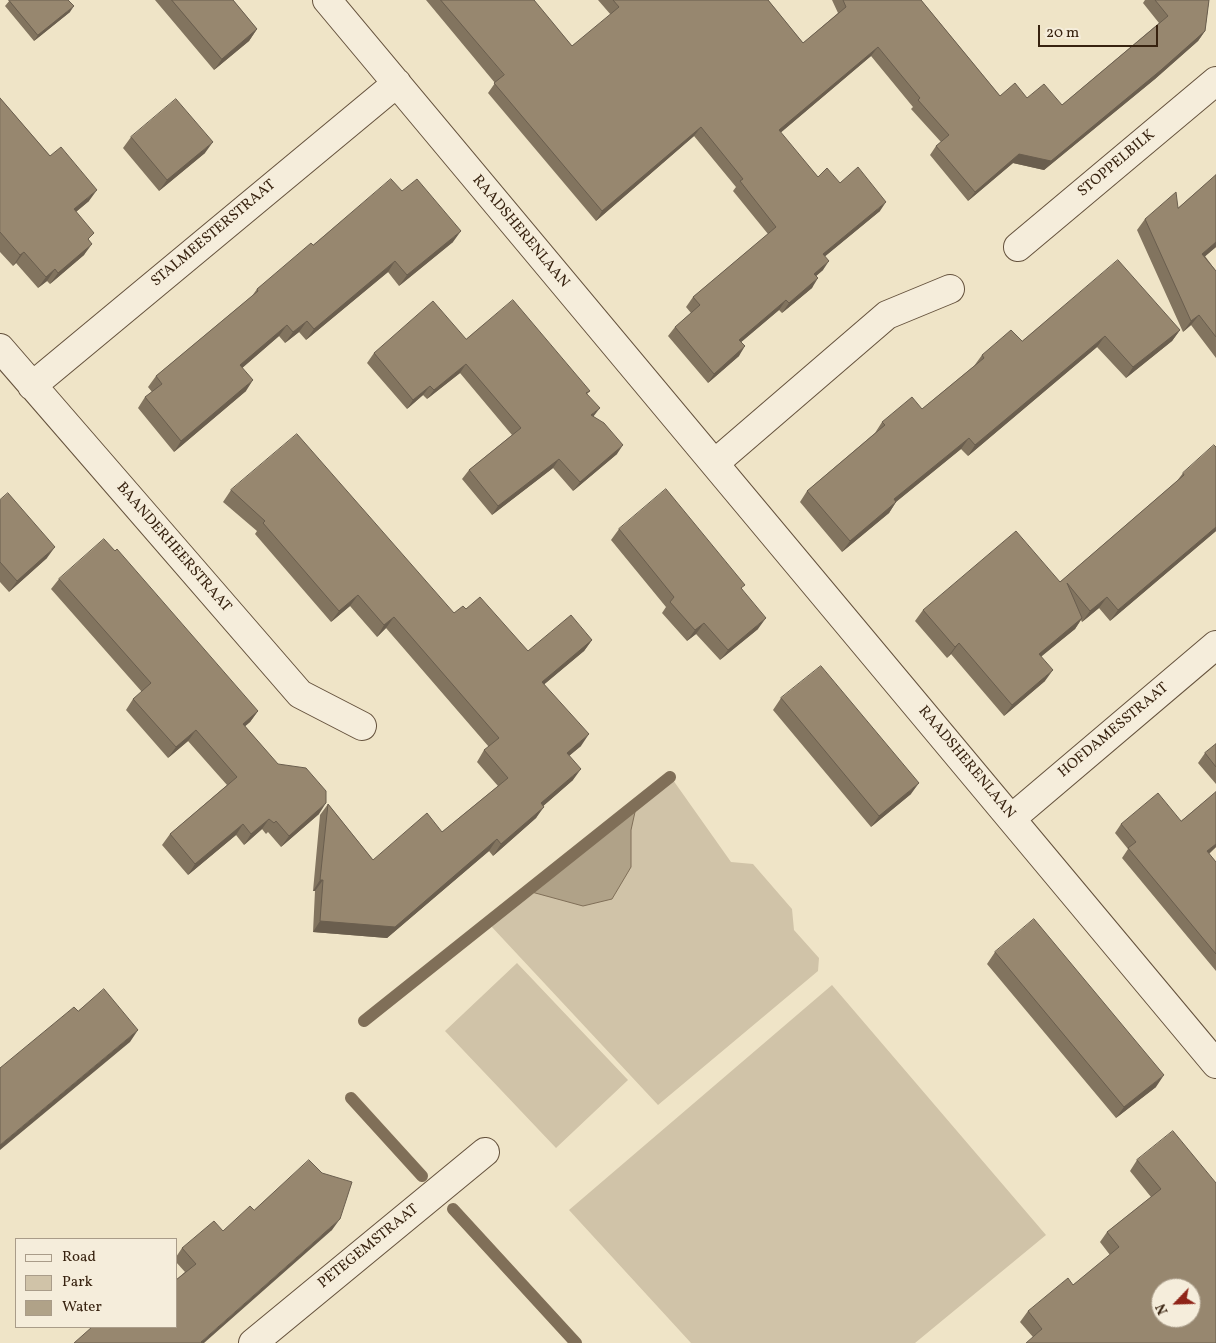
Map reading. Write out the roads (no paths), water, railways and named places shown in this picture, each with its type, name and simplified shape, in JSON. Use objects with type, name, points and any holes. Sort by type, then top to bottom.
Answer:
[{"type":"street","name":"RAADSHERENLAAN","points":[[327,0],[1216,1064]]},
{"type":"street","name":"STOPPELBILK","points":[[1018,247],[1216,81]]},
{"type":"street","name":"STALMEESTERSTRAAT","points":[[32,386],[397,82]]},
{"type":"street","points":[[715,463],[887,315],[950,289]]},
{"type":"street","name":"BAANDERHEERSTRAAT","points":[[0,348],[300,694],[362,726]]},
{"type":"street","name":"HOFDAMESSTRAAT","points":[[1012,818],[1216,645]]},
{"type":"street","name":"PETEGEMSTRAAT","points":[[253,1343],[485,1152]]},
{"type":"water","points":[[637,803],[631,830],[631,867],[612,899],[583,906],[528,891]]},
{"type":"waterway","points":[[364,1021],[670,777]]},
{"type":"waterway","points":[[351,1098],[422,1176]]},
{"type":"waterway","points":[[453,1209],[576,1343]]}]
